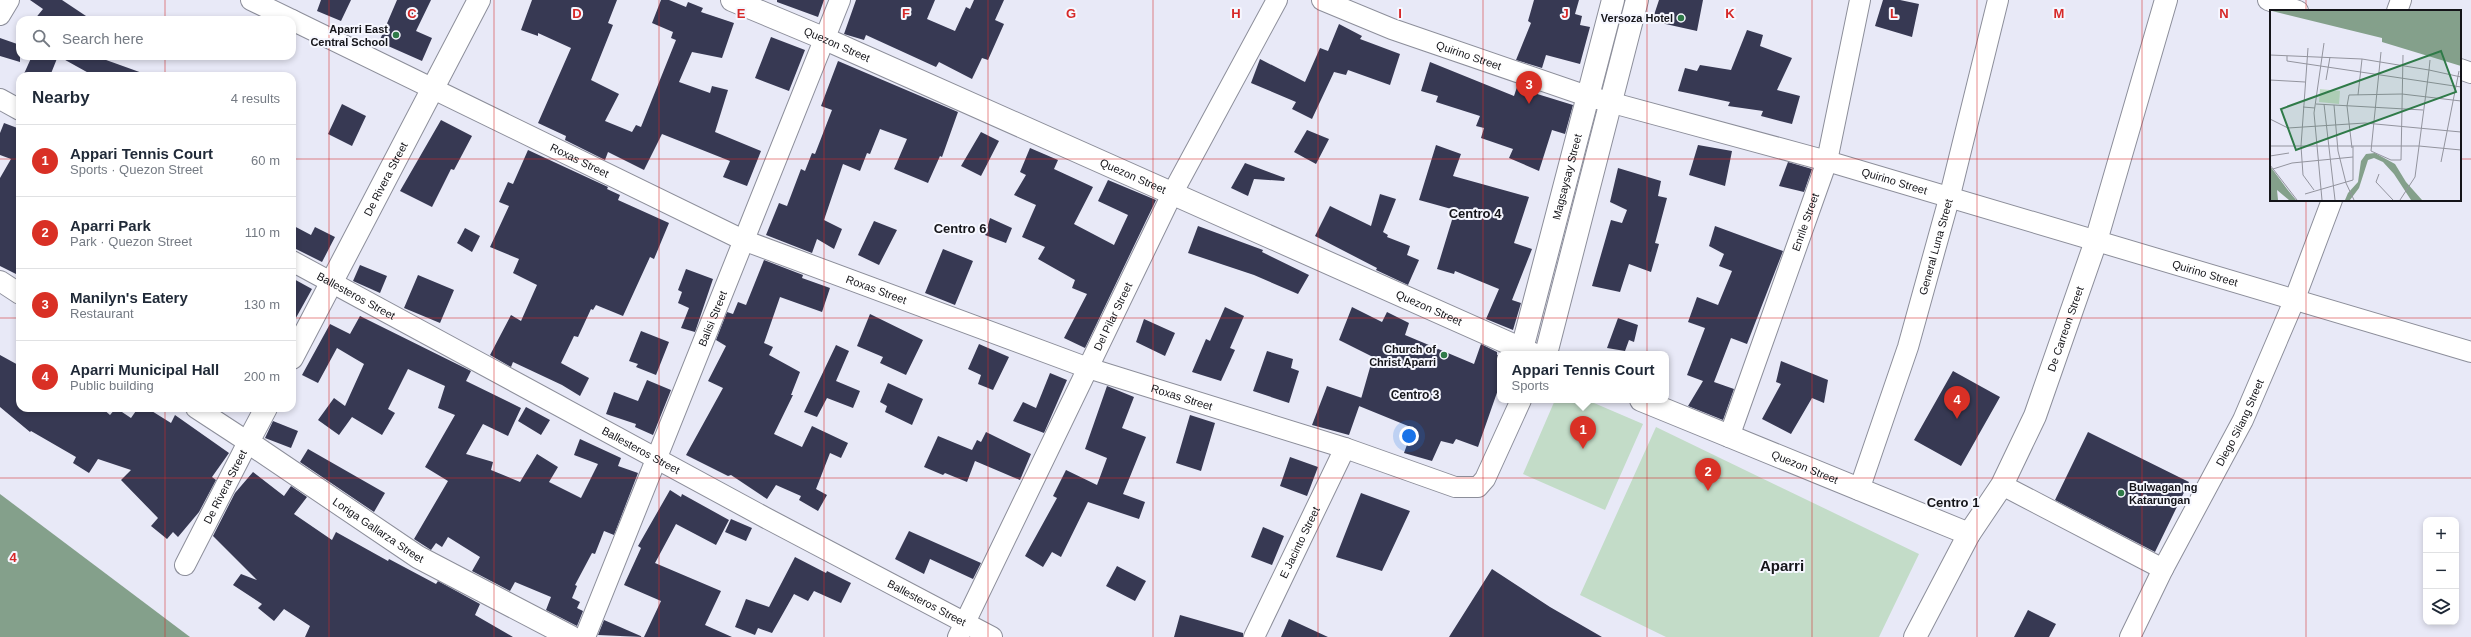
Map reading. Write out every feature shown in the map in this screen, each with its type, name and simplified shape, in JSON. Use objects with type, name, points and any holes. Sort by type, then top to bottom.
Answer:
[{"type":"street","points":[[0,15],[9,0]]},
{"type":"street","name":"Roxas Street","points":[[251,0],[284,16]]},
{"type":"street","name":"De Rivera Street","points":[[296,350],[479,0]]},
{"type":"street","name":"Quezon Street","points":[[732,0],[823,38],[1523,351]]},
{"type":"street","name":"Balisi Street","points":[[584,637],[823,38],[840,0]]},
{"type":"street","name":"Del Pilar Street","points":[[962,630],[1172,194],[1277,0]]},
{"type":"street","name":"Quirino Street","points":[[1322,0],[1392,29],[1587,96],[1827,161],[1949,199],[2471,352]]},
{"type":"street","name":"Magsaysay Street","points":[[1525,351],[1587,96],[1613,0]]},
{"type":"street","points":[[1547,351],[1609,102],[1637,0]]},
{"type":"street","name":"Enrile Street","points":[[1729,438],[1827,161],[1860,0]]},
{"type":"street","name":"General Luna Street","points":[[1859,490],[1908,347],[1949,199],[1998,0]]},
{"type":"street","name":"De Carreon Street","points":[[1915,637],[1969,534],[2002,485],[2036,416],[2096,242],[2166,0]]},
{"type":"street","points":[[2268,0],[2295,10]]},
{"type":"street","points":[[2397,10],[2400,0]]},
{"type":"street","name":"Roxas Street","points":[[296,22],[743,240],[1088,368],[1345,448],[1456,487],[1478,487],[1485,479],[1518,403]]},
{"type":"street","points":[[2461,69],[2471,72]]},
{"type":"street","points":[[0,99],[16,108]]},
{"type":"street","name":"Diego Silang Street","points":[[2130,637],[2163,569],[2243,420],[2294,301],[2332,201]]},
{"type":"street","name":"Ballesteros Street","points":[[296,263],[656,457],[962,630],[992,637]]},
{"type":"street","points":[[0,281],[16,291]]},
{"type":"street","name":"Quezon Street","points":[[1648,403],[1729,438],[1969,534]]},
{"type":"street","name":"Loriga Gallarza Street","points":[[202,412],[418,557],[571,637]]},
{"type":"street","name":"De Rivera Street","points":[[185,565],[264,412]]},
{"type":"street","name":"E Jacinto Street","points":[[1254,637],[1345,448]]},
{"type":"street","points":[[2002,485],[2163,569]]},
{"type":"shaded area","points":[[1554,403],[1594,403],[1643,424],[1605,510],[1523,474]]},
{"type":"shaded area","points":[[1656,427],[1919,554],[1879,637],[1666,637],[1580,595]]},
{"type":"shaded area","points":[[0,494],[190,637],[0,637]]},
{"type":"building","points":[[30,0],[62,0],[86,16],[37,16],[43,9]]},
{"type":"building","points":[[321,0],[351,0],[341,21],[317,11]]},
{"type":"building","points":[[397,0],[431,0],[416,31],[432,38],[422,61],[379,42]]},
{"type":"building","points":[[532,0],[617,0],[608,23],[613,25],[591,80],[619,94],[605,121],[632,132],[636,125],[641,127],[676,40],[671,38],[673,32],[652,23],[661,0],[669,0],[686,7],[688,2],[703,8],[701,12],[734,23],[722,58],[692,52],[679,82],[710,93],[712,86],[728,90],[715,132],[761,151],[747,186],[723,177],[730,161],[662,134],[644,170],[608,152],[605,160],[565,140],[566,136],[538,123],[571,48],[538,33],[538,36],[521,30]]},
{"type":"building","points":[[777,0],[824,0],[818,17],[777,2]]},
{"type":"building","points":[[856,0],[935,0],[927,19],[955,31],[966,7],[970,9],[974,0],[1004,0],[995,20],[1004,24],[988,60],[982,58],[972,79],[939,62],[936,67],[866,35],[864,40],[844,34]]},
{"type":"building","points":[[1534,0],[1579,0],[1575,14],[1582,16],[1580,25],[1590,27],[1580,64],[1546,55],[1542,68],[1516,60],[1531,23],[1528,21]]},
{"type":"building","points":[[1659,0],[1703,0],[1697,31],[1652,21]]},
{"type":"building","points":[[1883,0],[1900,0],[1919,4],[1912,37],[1875,26]]},
{"type":"building","points":[[1339,24],[1362,36],[1360,39],[1400,54],[1390,85],[1348,70],[1346,75],[1334,72],[1312,119],[1292,109],[1296,102],[1251,83],[1260,59],[1305,82],[1320,48],[1328,51]]},
{"type":"building","points":[[1747,30],[1763,35],[1760,46],[1792,58],[1777,90],[1800,96],[1792,124],[1761,116],[1763,111],[1728,106],[1730,102],[1678,91],[1685,68],[1697,71],[1700,65],[1731,70]]},
{"type":"building","points":[[771,37],[805,50],[789,91],[755,78]]},
{"type":"building","points":[[0,38],[16,44],[16,60],[20,60],[20,62],[0,56]]},
{"type":"building","points":[[30,60],[56,60],[52,72],[25,72]]},
{"type":"building","points":[[65,60],[106,60],[139,72],[87,72]]},
{"type":"building","points":[[838,61],[958,112],[942,157],[940,156],[928,183],[894,169],[907,139],[880,129],[870,154],[867,153],[860,171],[843,164],[824,220],[842,229],[834,249],[817,239],[812,253],[766,235],[779,203],[787,206],[801,169],[805,171],[812,153],[815,154],[832,110],[821,106]]},
{"type":"building","points":[[1430,62],[1514,96],[1518,84],[1535,90],[1534,93],[1573,105],[1565,134],[1552,130],[1539,171],[1509,158],[1513,149],[1481,138],[1484,128],[1476,126],[1480,116],[1436,102],[1438,96],[1421,91]]},
{"type":"building","points":[[342,104],[366,116],[352,146],[328,134]]},
{"type":"building","points":[[441,120],[472,136],[454,170],[451,169],[432,207],[400,191]]},
{"type":"building","points":[[4,123],[16,128],[16,274],[0,266],[0,178],[11,159],[0,155],[0,133]]},
{"type":"building","points":[[1307,130],[1329,139],[1316,164],[1294,152]]},
{"type":"building","points":[[981,132],[999,141],[981,176],[961,166]]},
{"type":"building","points":[[1436,145],[1461,154],[1453,176],[1529,197],[1514,243],[1532,249],[1512,300],[1521,303],[1513,330],[1486,319],[1499,289],[1455,271],[1454,274],[1437,269],[1455,210],[1419,200]]},
{"type":"building","points":[[1698,145],[1732,151],[1725,186],[1689,175]]},
{"type":"building","points":[[1030,148],[1058,160],[1054,169],[1093,187],[1074,224],[1114,245],[1128,215],[1098,201],[1108,180],[1156,200],[1085,348],[1064,338],[1087,294],[1072,288],[1075,280],[1038,259],[1045,247],[1022,237],[1036,205],[1014,195],[1026,175],[1020,172]]},
{"type":"building","points":[[528,150],[608,187],[607,189],[620,195],[618,200],[669,223],[654,259],[650,257],[623,316],[596,305],[593,310],[591,309],[578,337],[574,336],[561,363],[589,378],[580,396],[562,385],[513,362],[511,367],[490,355],[511,315],[521,321],[537,285],[513,273],[519,259],[490,247],[509,206],[499,202],[508,182],[513,184]]},
{"type":"building","points":[[1788,162],[1812,169],[1804,192],[1779,186]]},
{"type":"building","points":[[1245,163],[1285,178],[1284,181],[1254,179],[1248,196],[1231,188]]},
{"type":"building","points":[[1618,168],[1661,181],[1658,196],[1667,198],[1655,243],[1659,244],[1651,272],[1629,264],[1620,292],[1592,286],[1611,220],[1622,223],[1627,210],[1610,202]]},
{"type":"building","points":[[1380,194],[1396,199],[1383,232],[1388,235],[1387,237],[1410,246],[1407,255],[1419,260],[1408,285],[1376,270],[1377,268],[1315,236],[1330,206],[1371,226]]},
{"type":"building","points":[[990,218],[1012,228],[1006,243],[985,235]]},
{"type":"building","points":[[874,221],[897,230],[879,265],[858,255]]},
{"type":"building","points":[[1198,226],[1263,250],[1262,252],[1309,275],[1298,294],[1254,275],[1188,253]]},
{"type":"building","points":[[1715,226],[1783,251],[1747,344],[1731,338],[1714,382],[1734,389],[1723,420],[1688,406],[1703,381],[1687,375],[1705,328],[1688,322],[1697,297],[1718,305],[1732,271],[1719,266],[1724,254],[1709,246]]},
{"type":"building","points":[[296,227],[311,235],[315,227],[335,237],[322,262],[296,249]]},
{"type":"building","points":[[465,228],[480,236],[472,252],[457,243]]},
{"type":"building","points":[[943,249],[973,261],[955,305],[925,293]]},
{"type":"building","points":[[764,260],[803,275],[802,278],[830,288],[822,312],[780,297],[764,343],[773,347],[769,355],[800,372],[791,395],[793,395],[774,434],[802,447],[812,426],[848,443],[841,458],[830,453],[816,489],[827,495],[818,511],[799,500],[801,496],[776,485],[767,499],[731,475],[728,476],[686,455],[723,388],[708,381],[726,346],[716,340],[727,312],[733,314],[738,302],[746,305]]},
{"type":"building","points":[[360,265],[387,276],[380,293],[353,281]]},
{"type":"building","points":[[686,269],[713,279],[695,332],[681,328],[689,308],[678,303],[682,292],[678,290]]},
{"type":"building","points":[[418,275],[454,290],[440,323],[404,308]]},
{"type":"building","points":[[296,280],[312,289],[296,318]]},
{"type":"building","points":[[1225,307],[1244,316],[1230,348],[1235,350],[1221,381],[1192,372],[1206,339],[1210,341]]},
{"type":"building","points":[[1352,307],[1382,322],[1387,312],[1409,323],[1405,335],[1474,364],[1481,344],[1497,352],[1497,393],[1478,447],[1456,439],[1453,444],[1441,441],[1432,461],[1404,453],[1413,428],[1359,406],[1373,357],[1339,340]]},
{"type":"building","points":[[870,314],[923,340],[906,375],[880,363],[883,357],[857,346]]},
{"type":"building","points":[[360,316],[471,371],[466,381],[521,408],[508,436],[483,424],[466,454],[493,462],[491,470],[520,482],[537,454],[558,467],[549,482],[581,498],[598,464],[574,455],[580,439],[621,458],[618,466],[638,473],[614,535],[604,531],[595,554],[592,553],[575,585],[577,586],[572,598],[580,602],[577,608],[583,611],[577,626],[546,610],[551,597],[515,582],[510,591],[472,571],[480,557],[448,537],[442,547],[436,543],[431,550],[414,539],[448,481],[425,467],[455,415],[438,408],[445,386],[408,369],[388,409],[395,413],[382,435],[352,417],[339,435],[318,420],[334,398],[345,406],[364,364],[337,348],[318,383],[302,375],[330,324],[350,334]]},
{"type":"building","points":[[1618,318],[1638,325],[1634,342],[1629,340],[1625,351],[1607,348]]},
{"type":"building","points":[[1144,319],[1175,333],[1165,356],[1136,342]]},
{"type":"building","points":[[641,331],[669,342],[656,375],[636,367],[638,364],[629,361]]},
{"type":"building","points":[[979,344],[1009,357],[993,390],[978,384],[981,375],[968,369]]},
{"type":"building","points":[[836,345],[849,351],[836,381],[860,391],[853,408],[827,398],[817,417],[804,412]]},
{"type":"building","points":[[1267,351],[1293,359],[1291,368],[1299,371],[1289,403],[1253,391]]},
{"type":"building","points":[[0,355],[16,364],[16,412],[107,412],[110,415],[113,412],[122,412],[131,418],[135,412],[153,412],[171,423],[175,415],[229,453],[212,477],[216,480],[199,512],[178,537],[173,532],[167,539],[151,526],[158,518],[121,480],[131,470],[98,459],[89,473],[73,463],[76,457],[31,431],[30,432],[0,407]]},
{"type":"building","points":[[1781,361],[1828,380],[1824,403],[1812,398],[1791,434],[1762,419],[1781,384],[1776,382]]},
{"type":"building","points":[[1953,371],[2000,397],[1961,466],[1914,440]]},
{"type":"building","points":[[1050,373],[1067,380],[1044,433],[1013,421],[1023,402],[1036,408]]},
{"type":"building","points":[[647,380],[671,390],[653,435],[635,427],[636,424],[606,414],[614,392],[638,401]]},
{"type":"building","points":[[888,383],[923,399],[912,425],[885,412],[887,406],[880,402]]},
{"type":"building","points":[[1107,386],[1134,397],[1122,428],[1146,437],[1123,494],[1145,502],[1139,519],[1088,502],[1061,557],[1052,552],[1043,567],[1025,556],[1057,498],[1053,496],[1066,470],[1097,485],[1107,458],[1085,449]]},
{"type":"building","points":[[1327,386],[1362,398],[1349,435],[1312,425]]},
{"type":"building","points":[[526,407],[550,420],[541,435],[518,421]]},
{"type":"building","points":[[1190,415],[1215,423],[1201,471],[1176,463]]},
{"type":"building","points":[[273,421],[298,431],[291,448],[265,438]]},
{"type":"building","points":[[986,432],[1031,454],[1020,480],[975,461],[967,482],[945,473],[943,475],[924,467],[938,436],[972,450],[977,440],[981,442]]},
{"type":"building","name":"Bulwagan ng Katarungan","points":[[2088,432],[2189,482],[2155,552],[2055,500]]},
{"type":"building","points":[[308,449],[385,493],[374,512],[300,462]]},
{"type":"building","points":[[1290,457],[1318,467],[1307,496],[1280,486]]},
{"type":"building","points":[[253,472],[284,496],[291,486],[307,497],[294,514],[332,540],[336,532],[388,561],[389,559],[436,584],[438,581],[480,604],[475,615],[513,637],[305,637],[310,626],[284,609],[274,621],[258,608],[262,604],[233,585],[241,574],[257,580],[213,536],[235,493]]},
{"type":"building","points":[[670,490],[681,497],[682,494],[729,520],[716,545],[676,524],[655,563],[721,591],[705,625],[732,637],[644,637],[661,601],[624,585],[641,548],[638,546]]},
{"type":"building","points":[[1361,493],[1410,511],[1382,571],[1336,557]]},
{"type":"building","points":[[731,519],[752,528],[746,541],[725,532]]},
{"type":"building","points":[[1263,527],[1284,536],[1272,565],[1251,557]]},
{"type":"building","points":[[909,531],[981,563],[973,579],[930,559],[924,574],[895,559]]},
{"type":"building","points":[[795,557],[826,573],[827,571],[851,583],[841,603],[814,591],[808,601],[794,594],[772,633],[758,628],[755,635],[735,627],[746,599],[769,607]]},
{"type":"building","points":[[1117,566],[1146,581],[1135,601],[1106,586]]},
{"type":"building","points":[[1492,569],[1550,607],[1602,637],[1449,637]]},
{"type":"building","points":[[2028,610],[2056,624],[2049,637],[2014,637]]},
{"type":"building","points":[[1180,615],[1243,633],[1243,637],[1174,637]]},
{"type":"building","points":[[1289,619],[1328,637],[1281,637]]},
{"type":"building","points":[[604,620],[643,637],[598,635]]},
{"type":"place","name":"Versoza Hotel","points":[[1681,18]]},
{"type":"place","name":"Aparri East Central School","points":[[396,35]]},
{"type":"place","name":"Manilyn's Eatery","points":[[1529,104]]},
{"type":"place","name":"Church of Christ Aparri","points":[[1444,355]]},
{"type":"place","name":"Aparri Municipal Hall","points":[[1957,419]]},
{"type":"place","name":"Appari Tennis Court","points":[[1583,449]]},
{"type":"place","name":"Aparri Park","points":[[1708,491]]},
{"type":"place","name":"Bulwagan ng Katarungan","points":[[2121,493]]},
{"type":"district","name":"Centro 4","points":[[1475,213]]},
{"type":"district","name":"Centro 6","points":[[960,228]]},
{"type":"district","name":"Centro 3","points":[[1415,395]]},
{"type":"district","name":"Centro 1","points":[[1953,502]]},
{"type":"district","name":"Aparri","points":[[1782,565]]}]
